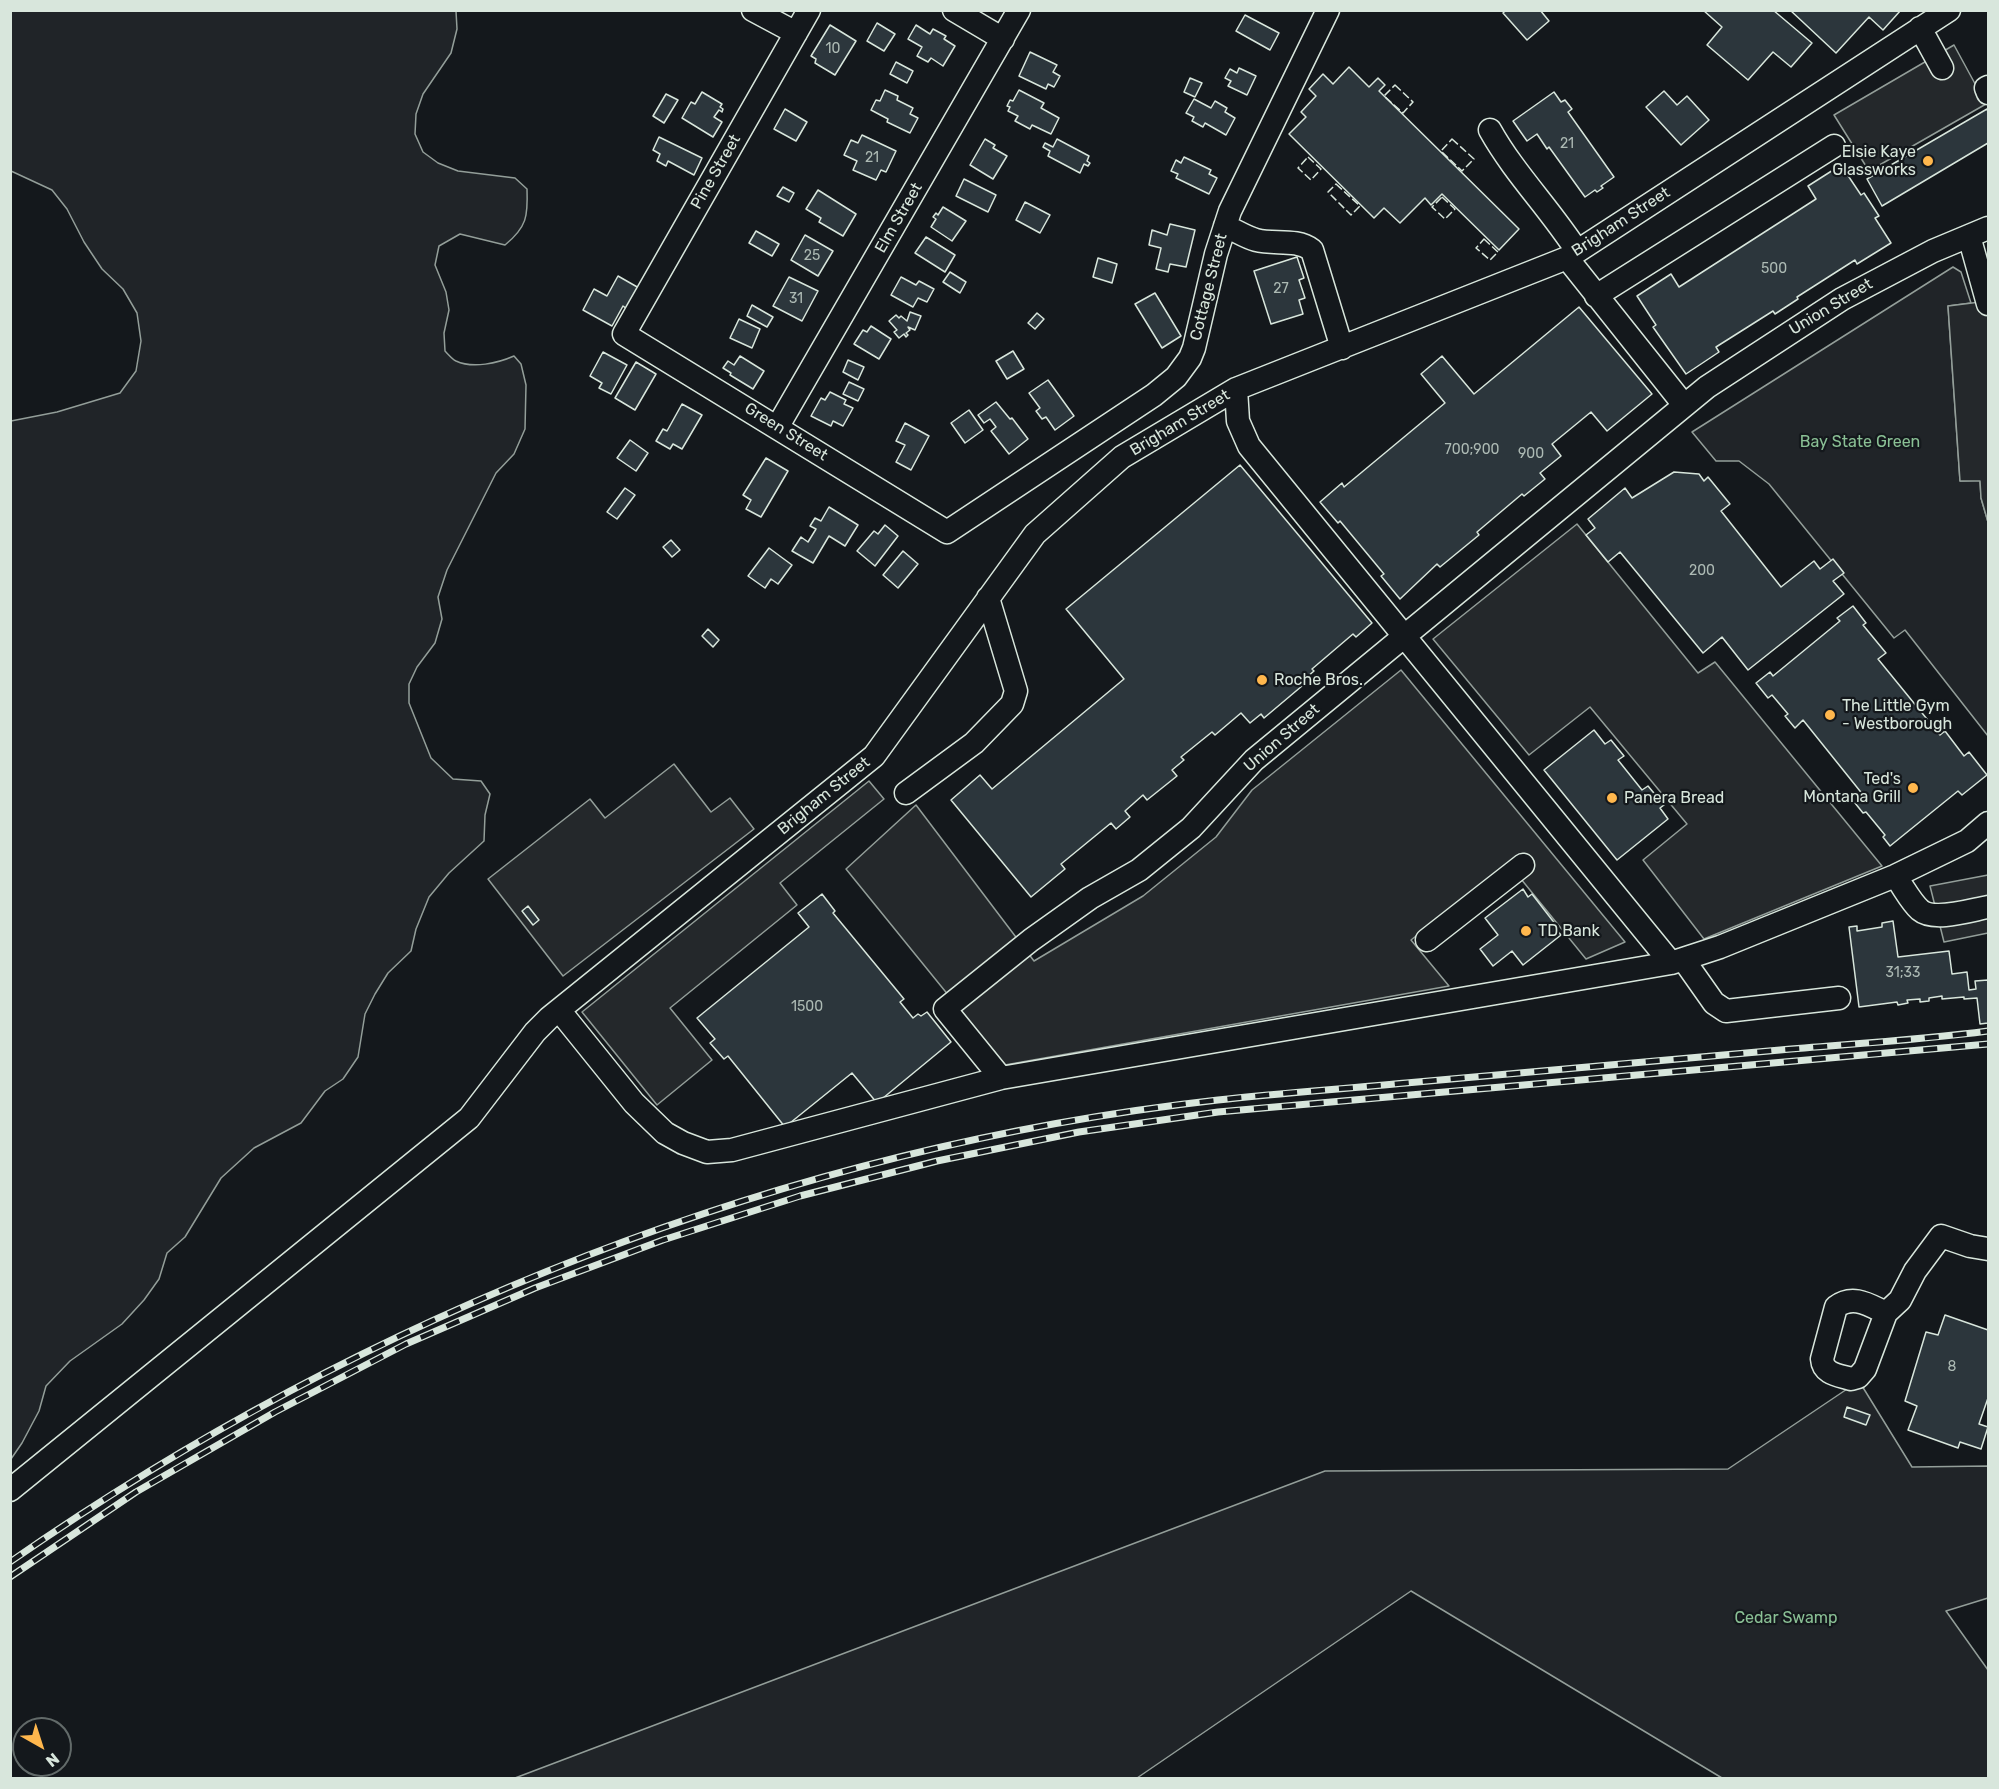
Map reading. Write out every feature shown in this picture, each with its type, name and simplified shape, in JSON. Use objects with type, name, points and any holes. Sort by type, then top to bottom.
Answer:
[{"type":"street","points":[[753,10],[796,33]]},
{"type":"street","name":"Pine Street","points":[[624,334],[809,10]]},
{"type":"street","points":[[954,10],[1003,39]]},
{"type":"street","name":"Elm Street","points":[[778,426],[1019,10]]},
{"type":"street","name":"Cottage Street","points":[[947,532],[1154,395],[1176,377],[1190,358],[1225,226],[1237,195],[1328,10]]},
{"type":"street","name":"Brigham Street","points":[[10,1490],[469,1118],[535,1032],[554,1014],[874,756],[1035,534],[1122,457],[1236,389],[1572,254],[1949,10]]},
{"type":"street","points":[[1920,28],[1942,68]]},
{"type":"street","points":[[1490,130],[1502,151],[1560,224],[1572,254],[1596,296],[1684,405]]},
{"type":"street","points":[[1596,296],[1834,147]]},
{"type":"street","points":[[1225,226],[1254,239],[1298,244],[1312,250],[1342,348]]},
{"type":"street","points":[[1979,232],[1989,304]]},
{"type":"street","name":"Union Street","points":[[1001,1078],[945,1009],[1031,940],[1090,898],[1139,870],[1191,828],[1254,760],[1684,405],[1728,372],[1842,299],[1933,252],[1979,232]]},
{"type":"street","name":"Green Street","points":[[624,334],[778,426],[947,532]]},
{"type":"street","points":[[1236,389],[1238,421],[1249,446],[1404,636],[1714,1003],[1726,1011],[1839,998]]},
{"type":"street","points":[[906,793],[974,743],[1012,704],[1016,696],[988,598]]},
{"type":"street","points":[[554,1014],[634,1103],[665,1133],[707,1152],[732,1150],[1001,1078],[1677,961],[1895,876],[1978,839],[1989,823]]},
{"type":"street","points":[[1427,940],[1523,866]]},
{"type":"street","points":[[1895,876],[1921,910],[1929,915],[1938,916],[1989,907]]},
{"type":"street","points":[[1886,1313],[1900,1300],[1915,1271],[1941,1236],[1970,1246],[1989,1248]]},
{"type":"green space","points":[[11,10],[456,11],[457,29],[451,53],[423,94],[416,114],[415,134],[423,152],[438,163],[458,171],[515,178],[527,189],[527,198],[525,220],[518,232],[505,245],[460,234],[439,246],[435,265],[446,292],[449,310],[444,333],[445,351],[456,361],[470,365],[493,363],[514,356],[521,364],[526,385],[525,429],[514,454],[496,473],[447,570],[438,597],[442,619],[435,643],[417,667],[409,684],[409,703],[431,758],[453,779],[481,781],[490,794],[485,815],[484,841],[449,873],[429,897],[416,929],[411,951],[388,973],[365,1014],[358,1057],[343,1079],[325,1091],[301,1123],[254,1148],[221,1178],[185,1237],[167,1253],[159,1279],[144,1300],[122,1324],[70,1361],[46,1386],[39,1411],[11,1459],[11,421],[57,412],[120,393],[136,371],[141,341],[137,313],[123,289],[102,269],[84,242],[67,209],[52,190],[11,171]]},
{"type":"green space","name":"Bay State Green","points":[[1953,267],[1961,272],[1971,303],[1948,306],[1960,481],[1980,480],[1981,498],[1988,522],[1988,736],[1905,630],[1894,638],[1769,484],[1739,461],[1716,461],[1692,432]]},
{"type":"green space","name":"Cedar Swamp","points":[[1859,1381],[1912,1467],[1988,1466],[1988,1598],[1946,1611],[1988,1670],[1988,1778],[1722,1778],[1411,1591],[1137,1778],[515,1778],[1325,1471],[1728,1469]]},
{"type":"shaded area","points":[[1954,45],[1986,104],[1869,171],[1834,115]]},
{"type":"shaded area","points":[[1988,301],[1988,522],[1981,498],[1980,481],[1960,481],[1948,306]]},
{"type":"shaded area","points":[[1577,524],[1698,673],[1715,662],[1882,866],[1704,939],[1643,860],[1687,824],[1590,707],[1529,755],[1433,639]]},
{"type":"shaded area","points":[[1401,670],[1625,942],[1586,959],[1508,863],[1411,940],[1449,986],[1005,1065],[846,869],[916,805],[1034,961],[1143,896],[1216,837],[1252,790]]},
{"type":"shaded area","points":[[674,764],[711,812],[730,798],[754,829],[563,976],[488,879],[590,799],[605,818]]},
{"type":"shaded area","points":[[869,781],[884,799],[780,883],[797,905],[670,1008],[712,1060],[657,1105],[582,1012]]},
{"type":"shaded area","points":[[1988,875],[1988,933],[1944,942],[1930,886]]},
{"type":"building","points":[[1506,10],[1540,10],[1549,21],[1527,40],[1503,13]]},
{"type":"building","points":[[1703,10],[1773,10],[1812,43],[1791,67],[1773,52],[1748,80],[1707,45],[1722,27]]},
{"type":"building","points":[[1790,10],[1901,10],[1883,30],[1869,17],[1836,53]]},
{"type":"building","points":[[1245,15],[1279,33],[1270,50],[1236,31]]},
{"type":"building","points":[[877,23],[895,34],[884,51],[867,41]]},
{"type":"building","points":[[830,25],[856,41],[835,75],[815,63],[816,59],[811,56]]},
{"type":"building","points":[[916,25],[930,34],[933,29],[946,36],[944,39],[955,46],[943,66],[931,58],[928,62],[917,56],[922,47],[908,39]]},
{"type":"building","points":[[1030,52],[1057,65],[1053,72],[1060,76],[1054,87],[1048,84],[1046,89],[1019,76]]},
{"type":"building","points":[[896,62],[913,71],[907,83],[890,74]]},
{"type":"building","points":[[1349,67],[1369,87],[1378,78],[1385,85],[1379,91],[1519,229],[1499,250],[1442,194],[1431,205],[1425,198],[1400,223],[1384,208],[1374,218],[1289,134],[1306,117],[1301,112],[1316,96],[1309,89],[1323,74],[1333,84]]},
{"type":"building","points":[[1239,68],[1256,76],[1247,95],[1228,86],[1231,81],[1225,78],[1230,69],[1237,73]]},
{"type":"building","points":[[1190,78],[1202,83],[1195,97],[1184,92]]},
{"type":"building","points":[[885,90],[898,96],[897,100],[913,108],[910,114],[918,118],[910,133],[887,122],[888,119],[871,110],[876,100],[880,101]]},
{"type":"building","points":[[1019,90],[1044,103],[1041,108],[1059,118],[1051,134],[1032,125],[1030,129],[1015,121],[1018,116],[1008,111],[1010,107],[1007,106]]},
{"type":"building","points":[[1664,91],[1677,105],[1687,96],[1709,120],[1681,145],[1646,107]]},
{"type":"building","points":[[702,92],[722,104],[720,107],[723,109],[722,112],[719,110],[714,117],[722,122],[713,137],[682,118],[691,102],[695,104]]},
{"type":"building","points":[[1554,92],[1561,102],[1565,100],[1572,109],[1568,112],[1614,177],[1601,186],[1603,188],[1585,197],[1537,134],[1527,141],[1513,121]]},
{"type":"building","points":[[666,94],[678,100],[664,123],[653,116]]},
{"type":"building","points":[[1194,99],[1211,108],[1215,101],[1227,108],[1225,112],[1235,118],[1226,135],[1205,123],[1203,127],[1192,121],[1194,117],[1186,113]]},
{"type":"building","points":[[785,109],[807,122],[796,141],[774,129]]},
{"type":"building","name":"Elsie Kaye Glassworks","points":[[1987,109],[1988,143],[1882,206],[1867,179]]},
{"type":"building","points":[[862,135],[896,151],[886,172],[881,170],[876,180],[853,170],[857,161],[844,155],[851,140],[858,143]]},
{"type":"building","points":[[659,137],[702,158],[694,175],[668,161],[666,166],[657,161],[660,154],[653,150]]},
{"type":"building","points":[[985,139],[995,145],[993,148],[1007,156],[993,179],[970,165]]},
{"type":"building","points":[[1057,139],[1089,156],[1088,166],[1084,164],[1080,173],[1048,156],[1050,151],[1043,147],[1045,143],[1053,147]]},
{"type":"building","points":[[1184,157],[1211,170],[1209,174],[1217,178],[1209,194],[1176,178],[1178,174],[1171,171],[1176,160],[1181,163]]},
{"type":"building","points":[[1841,165],[1861,195],[1864,193],[1879,216],[1875,218],[1891,243],[1857,264],[1855,260],[1775,314],[1773,311],[1716,347],[1719,352],[1686,374],[1653,327],[1656,325],[1637,296],[1671,274],[1679,287],[1816,199],[1808,186]]},
{"type":"building","points":[[964,179],[996,195],[988,212],[956,196]]},
{"type":"building","points":[[783,187],[794,193],[789,202],[777,196]]},
{"type":"building","points":[[818,190],[856,214],[843,236],[819,222],[821,218],[806,209]]},
{"type":"building","points":[[1025,202],[1050,215],[1040,233],[1016,220]]},
{"type":"building","points":[[943,207],[966,221],[952,241],[931,227],[936,219],[933,217],[936,213],[938,215]]},
{"type":"building","points":[[1170,224],[1195,230],[1186,267],[1170,264],[1168,272],[1156,269],[1161,248],[1149,245],[1152,230],[1167,235]]},
{"type":"building","points":[[756,231],[779,244],[772,256],[749,243]]},
{"type":"building","points":[[805,235],[833,251],[818,276],[791,260]]},
{"type":"building","points":[[926,237],[955,255],[945,272],[915,253]]},
{"type":"building","points":[[1297,257],[1304,278],[1299,280],[1305,298],[1299,300],[1303,314],[1271,324],[1254,271]]},
{"type":"building","points":[[1098,258],[1117,264],[1112,283],[1093,277]]},
{"type":"building","points":[[950,272],[966,282],[960,293],[943,282]]},
{"type":"building","points":[[618,276],[639,288],[627,309],[623,306],[612,326],[583,310],[594,289],[607,296]]},
{"type":"building","points":[[789,277],[818,291],[802,321],[773,306]]},
{"type":"building","points":[[901,277],[916,285],[919,281],[934,289],[927,302],[918,298],[913,307],[891,295]]},
{"type":"building","points":[[1155,293],[1181,336],[1162,348],[1135,304]]},
{"type":"building","points":[[752,305],[773,317],[767,327],[747,316]]},
{"type":"building","points":[[1579,307],[1652,394],[1607,431],[1591,412],[1552,444],[1561,456],[1540,473],[1545,479],[1524,496],[1522,494],[1477,532],[1479,535],[1440,567],[1437,564],[1400,599],[1381,576],[1384,574],[1340,521],[1338,523],[1320,502],[1342,483],[1344,487],[1445,403],[1421,374],[1442,356],[1474,394]]},
{"type":"building","points":[[910,312],[921,316],[915,330],[908,327],[910,330],[906,333],[908,335],[906,337],[904,334],[899,338],[894,332],[897,330],[889,321],[896,315],[907,321]]},
{"type":"building","points":[[1037,313],[1044,319],[1035,329],[1028,323]]},
{"type":"building","points":[[739,319],[760,329],[752,348],[730,338]]},
{"type":"building","points":[[871,326],[891,339],[879,359],[854,344],[863,330],[867,332]]},
{"type":"building","points":[[1013,351],[1024,369],[1007,379],[996,361]]},
{"type":"building","points":[[603,352],[627,365],[611,394],[599,388],[602,383],[590,376]]},
{"type":"building","points":[[740,356],[764,371],[753,389],[723,368],[728,361],[734,365]]},
{"type":"building","points":[[848,360],[864,367],[858,380],[843,372]]},
{"type":"building","points":[[636,362],[656,374],[635,410],[615,398]]},
{"type":"building","points":[[1048,380],[1074,416],[1055,430],[1046,417],[1042,419],[1036,411],[1040,408],[1029,393]]},
{"type":"building","points":[[849,382],[864,389],[858,401],[843,394]]},
{"type":"building","points":[[830,392],[846,400],[844,404],[853,408],[843,426],[833,421],[831,426],[811,416],[821,398],[825,400]]},
{"type":"building","points":[[996,402],[1028,439],[1009,454],[991,431],[996,427],[990,419],[984,423],[978,415]]},
{"type":"building","points":[[682,404],[702,415],[682,449],[673,444],[670,449],[656,441],[663,429],[667,431]]},
{"type":"building","points":[[969,410],[983,430],[965,443],[951,423]]},
{"type":"building","points":[[905,423],[929,436],[911,470],[896,462],[905,445],[896,441]]},
{"type":"building","points":[[630,440],[648,453],[636,471],[617,458]]},
{"type":"building","points":[[766,458],[788,471],[761,517],[746,509],[751,500],[743,495]]},
{"type":"building","points":[[1240,465],[1372,623],[1356,637],[1353,634],[1312,669],[1314,671],[1300,683],[1302,686],[1264,718],[1261,714],[1250,723],[1241,713],[1215,735],[1212,732],[1181,757],[1184,760],[1172,770],[1177,776],[1147,800],[1143,795],[1125,811],[1130,817],[1116,829],[1111,823],[1061,864],[1065,869],[1031,897],[951,800],[980,775],[992,789],[1124,679],[1066,609]]},
{"type":"building","points":[[1674,472],[1699,474],[1704,481],[1708,477],[1730,504],[1721,511],[1781,587],[1814,561],[1820,569],[1833,559],[1844,573],[1833,581],[1844,594],[1748,670],[1722,637],[1703,653],[1620,552],[1608,562],[1586,535],[1595,528],[1588,519],[1625,488],[1632,498]]},
{"type":"building","points":[[625,488],[635,495],[617,519],[607,512]]},
{"type":"building","points":[[829,507],[858,525],[845,546],[829,536],[813,563],[792,551],[801,537],[808,542],[816,529],[810,526],[815,518],[821,521]]},
{"type":"building","points":[[885,525],[898,536],[875,566],[857,551],[874,531],[878,534]]},
{"type":"building","points":[[671,540],[680,550],[672,557],[663,547]]},
{"type":"building","points":[[769,548],[792,565],[778,584],[771,579],[765,588],[748,576]]},
{"type":"building","points":[[903,551],[918,564],[898,588],[883,575]]},
{"type":"building","points":[[1853,606],[1866,623],[1863,625],[1886,653],[1878,659],[1940,735],[1945,731],[1964,756],[1969,752],[1987,775],[1962,795],[1958,791],[1890,846],[1883,837],[1885,835],[1866,812],[1863,813],[1855,803],[1864,796],[1803,720],[1795,728],[1785,716],[1788,714],[1772,695],[1768,698],[1756,683],[1770,672],[1773,676],[1840,621],[1837,618]]},
{"type":"building","points":[[708,629],[719,640],[713,647],[702,636]]},
{"type":"building","name":"Panera Bread","points":[[1594,730],[1605,744],[1611,740],[1624,756],[1618,760],[1642,790],[1648,786],[1664,805],[1660,808],[1668,819],[1617,860],[1544,770]]},
{"type":"building","name":"TD Bank","points":[[1523,889],[1528,897],[1532,894],[1561,935],[1523,965],[1512,951],[1493,966],[1480,949],[1498,935],[1485,918]]},
{"type":"building","points":[[822,894],[835,911],[833,913],[904,999],[900,1002],[913,1018],[927,1012],[951,1042],[877,1103],[852,1073],[785,1127],[728,1056],[724,1059],[710,1043],[715,1039],[697,1018],[809,927],[798,913]]},
{"type":"building","points":[[528,906],[539,920],[533,925],[522,911]]},
{"type":"building","points":[[1893,921],[1898,957],[1949,951],[1952,974],[1967,972],[1969,990],[1976,989],[1975,981],[1988,980],[1988,1023],[1980,1024],[1977,998],[1942,999],[1942,996],[1929,998],[1929,1001],[1907,1000],[1908,1003],[1898,1005],[1897,1002],[1859,1007],[1849,927],[1857,926],[1857,931],[1882,927],[1882,923]]},
{"type":"building","points":[[1945,1315],[1988,1330],[1988,1398],[1979,1424],[1988,1427],[1981,1449],[1960,1442],[1958,1448],[1908,1430],[1917,1406],[1905,1401],[1926,1332],[1938,1335]]},
{"type":"building","points":[[1847,1407],[1870,1415],[1866,1425],[1844,1417]]},
{"type":"railway","points":[[10,1562],[147,1473],[289,1392],[435,1319],[586,1256],[740,1202],[897,1158],[1057,1123],[1218,1100],[1988,1031]]},
{"type":"railway","points":[[10,1577],[136,1492],[275,1412],[406,1344],[535,1288],[663,1240],[800,1196],[937,1161],[1079,1132],[1218,1112],[1988,1044]]},
{"type":"fence","points":[[1395,85],[1413,102],[1403,113],[1384,96],[1395,85]]},
{"type":"fence","points":[[1452,139],[1474,159],[1462,171],[1441,151],[1452,139]]},
{"type":"fence","points":[[1308,157],[1321,169],[1311,180],[1298,168],[1308,157]]},
{"type":"fence","points":[[1336,184],[1360,206],[1351,215],[1328,192],[1336,184]]},
{"type":"fence","points":[[1442,197],[1455,209],[1445,219],[1432,207],[1442,197]]},
{"type":"fence","points":[[1484,239],[1498,252],[1490,260],[1476,248],[1484,239]]},
{"type":"place","name":"Elsie Kaye Glassworks","points":[[1928,161]]},
{"type":"place","name":"Roche Bros.","points":[[1262,680]]},
{"type":"place","name":"The Little Gym - Westborough","points":[[1830,715]]},
{"type":"place","name":"Ted's Montana Grill","points":[[1913,788]]},
{"type":"place","name":"Panera Bread","points":[[1612,798]]},
{"type":"place","name":"TD Bank","points":[[1526,931]]}]
